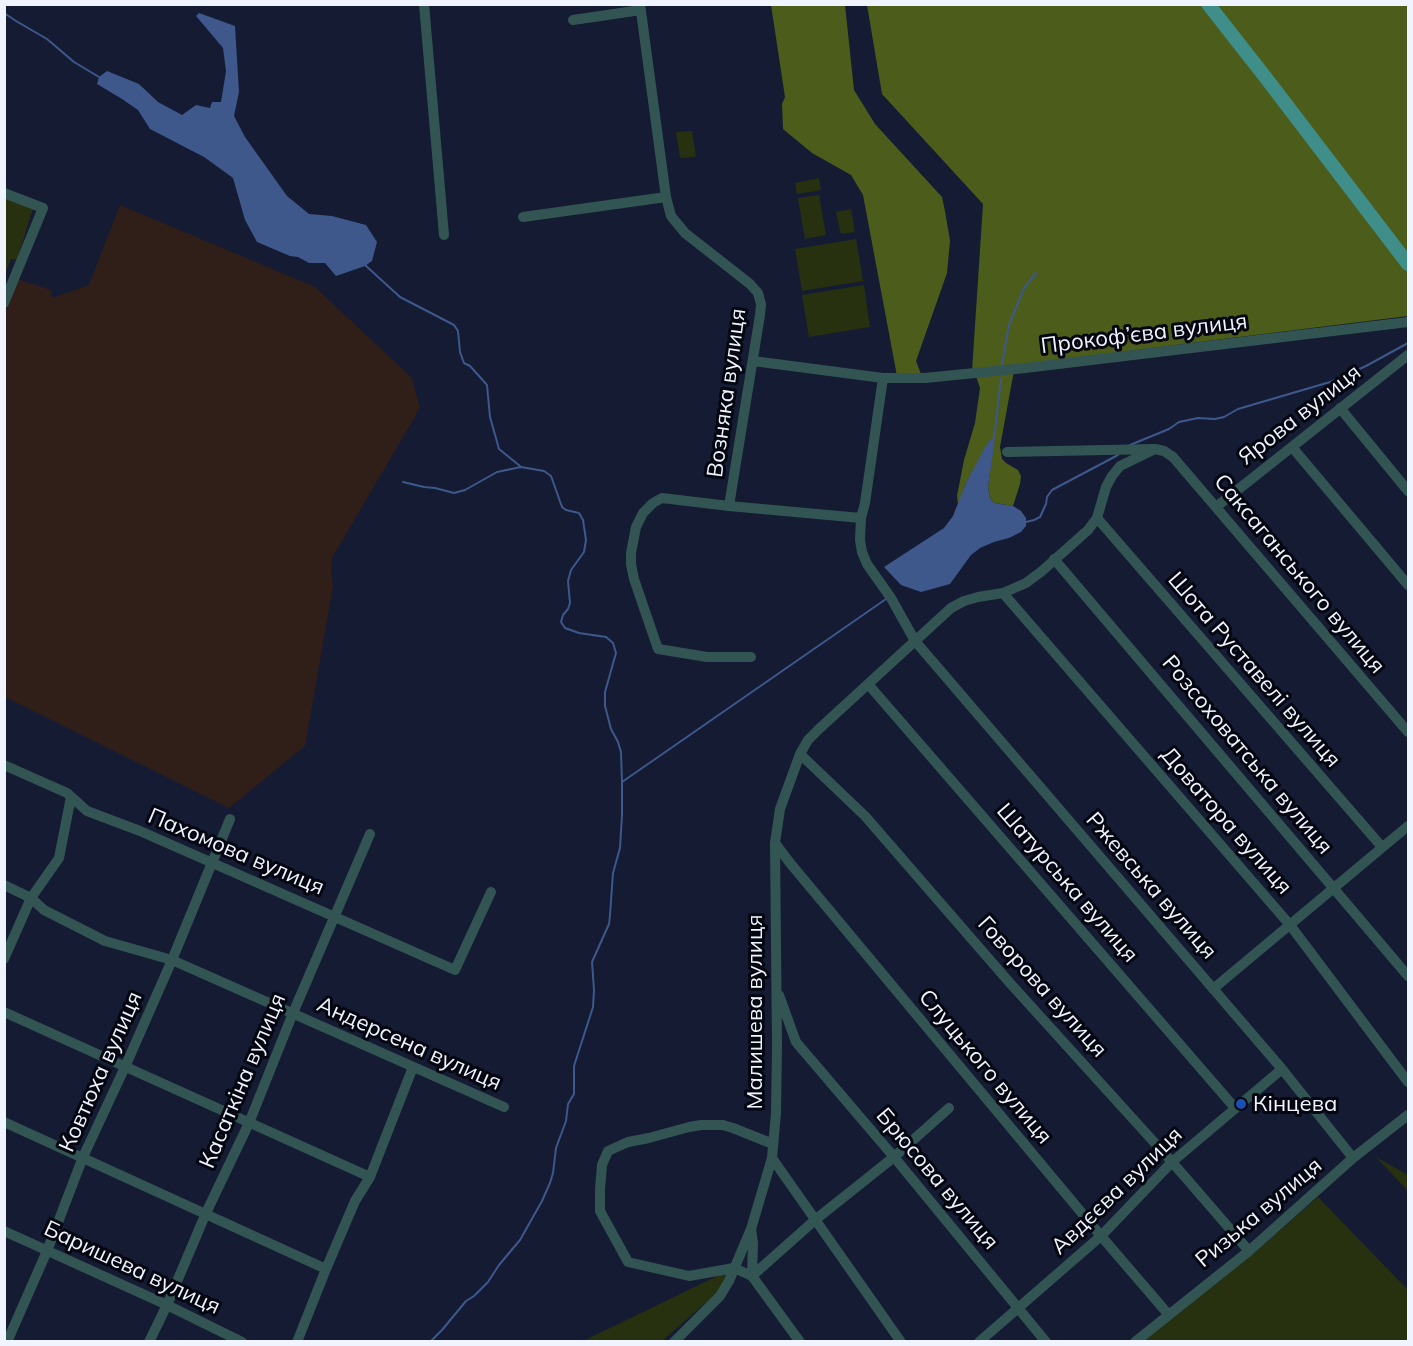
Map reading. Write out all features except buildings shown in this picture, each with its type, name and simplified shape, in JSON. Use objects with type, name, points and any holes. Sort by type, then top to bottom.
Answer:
[{"type":"main road","points":[[1208,4],[1408,264]]},
{"type":"street","points":[[424,4],[444,235]]},
{"type":"street","points":[[573,20],[641,7]]},
{"type":"street","name":"Возняка вулиця","points":[[641,7],[666,197],[671,216],[685,233],[750,284],[758,293],[761,304],[729,506]]},
{"type":"street","points":[[4,193],[43,208],[4,303]]},
{"type":"street","points":[[523,217],[666,197]]},
{"type":"street","name":"Прокоф’єва вулиця","points":[[753,361],[883,378],[925,378],[1408,322]]},
{"type":"street","name":"Ярова вулиця","points":[[1216,507],[1408,355]]},
{"type":"street","name":"Ржевська вулиця","points":[[883,378],[861,518],[860,540],[867,564],[891,598],[915,641],[1282,1069],[1353,1158]]},
{"type":"street","points":[[1340,408],[1408,491]]},
{"type":"street","points":[[1292,447],[1408,585]]},
{"type":"street","points":[[1007,452],[1155,449]]},
{"type":"street","points":[[1097,518],[1106,487],[1120,466],[1155,449]]},
{"type":"street","name":"Саксаганського вулиця","points":[[1155,449],[1164,451],[1173,457],[1408,732]]},
{"type":"street","points":[[751,657],[707,657],[658,649],[631,564],[636,527],[643,513],[653,502],[662,498],[861,518]]},
{"type":"street","name":"Малишева вулиця","points":[[674,1341],[720,1296],[751,1229],[772,1158],[776,1113],[777,1046],[775,843],[780,810],[800,754],[808,740],[819,729],[951,608],[964,601],[1003,593],[1026,583],[1088,530],[1097,518]]},
{"type":"street","name":"Шота Руставелі вулиця","points":[[1097,518],[1382,848]]},
{"type":"street","name":"Розсоховатська вулиця","points":[[1054,559],[1408,976]]},
{"type":"street","name":"Доватора вулиця","points":[[1003,593],[1290,925],[1408,1082]]},
{"type":"street","name":"Шатурська вулиця","points":[[868,684],[1236,1108]]},
{"type":"street","name":"Говорова вулиця","points":[[800,754],[865,816],[1009,982],[1249,1251]]},
{"type":"street","name":"Пахомова вулиця","points":[[4,765],[66,793],[87,811],[140,831],[455,970],[491,892]]},
{"type":"street","points":[[4,959],[32,898],[59,858],[71,796]]},
{"type":"street","name":"Ковтюха вулиця","points":[[7,1341],[47,1251],[83,1157],[172,960],[230,819]]},
{"type":"street","points":[[1213,989],[1408,826]]},
{"type":"street","name":"Касаткіна вулиця","points":[[149,1341],[249,1123],[370,834]]},
{"type":"street","name":"Слуцького вулиця","points":[[775,843],[1168,1314]]},
{"type":"street","points":[[774,875],[790,863]]},
{"type":"street","name":"Андерсена вулиця","points":[[4,885],[32,898],[44,910],[105,941],[172,960],[504,1107]]},
{"type":"street","name":"Брюсова вулиця","points":[[776,987],[796,1042],[1046,1341]]},
{"type":"street","points":[[4,1012],[370,1178]]},
{"type":"street","points":[[777,1046],[796,1042]]},
{"type":"street","points":[[297,1341],[355,1201],[370,1178],[413,1067]]},
{"type":"street","name":"Авдєєва вулиця","points":[[979,1341],[1101,1236],[1172,1162],[1282,1069]]},
{"type":"street","points":[[752,1276],[949,1108]]},
{"type":"street","name":"Ризька вулиця","points":[[1135,1341],[1249,1251],[1353,1158],[1408,1115]]},
{"type":"street","points":[[4,1122],[326,1269]]},
{"type":"street","points":[[773,1144],[723,1125],[689,1127],[628,1142],[608,1151],[602,1165],[600,1211],[628,1262],[689,1276],[734,1268],[752,1276],[800,1341]]},
{"type":"street","points":[[772,1158],[901,1341]]},
{"type":"street","points":[[751,1229],[752,1276]]},
{"type":"street","name":"Баришева вулиця","points":[[4,1231],[242,1341]]},
{"type":"shaded area","points":[[120,205],[315,287],[412,378],[420,408],[332,558],[333,586],[305,746],[229,808],[5,697],[4,316],[17,279],[51,290],[52,298],[89,285]]},
{"type":"green space","points":[[771,5],[845,5],[854,90],[875,124],[942,197],[950,241],[947,273],[916,361],[921,374],[897,376],[863,195],[851,175],[812,153],[783,129],[782,104],[785,97]]},
{"type":"green space","points":[[867,5],[1408,5],[1408,316],[1015,365],[1000,447],[1002,459],[1018,470],[1021,476],[1013,506],[994,503],[990,498],[988,487],[994,439],[966,483],[958,505],[957,496],[964,460],[975,423],[980,388],[972,371],[983,204],[882,94]]},
{"type":"green space","points":[[692,131],[696,157],[680,158],[676,132]]},
{"type":"green space","points":[[819,178],[821,190],[797,194],[795,183]]},
{"type":"green space","points":[[819,195],[826,235],[805,239],[798,198]]},
{"type":"green space","points":[[5,197],[33,208],[17,260],[11,259],[5,274]]},
{"type":"green space","points":[[851,209],[855,232],[841,234],[836,212]]},
{"type":"green space","points":[[856,239],[863,281],[802,291],[795,249]]},
{"type":"green space","points":[[864,285],[870,327],[809,337],[802,295]]},
{"type":"green space","points":[[1376,1157],[1408,1175],[1408,1191]]},
{"type":"green space","points":[[1318,1197],[1408,1290],[1408,1341],[1143,1342],[1252,1255]]},
{"type":"green space","points":[[734,1268],[718,1292],[662,1341],[581,1342]]},
{"type":"water","points":[[199,13],[235,26],[239,92],[234,116],[245,137],[287,196],[309,214],[332,216],[366,225],[377,242],[372,261],[365,266],[336,276],[325,263],[309,263],[257,242],[245,220],[233,178],[204,157],[150,129],[138,110],[97,84],[99,77],[107,71],[139,84],[158,102],[182,115],[196,105],[210,108],[212,102],[221,102],[226,71],[223,48],[196,16]]},
{"type":"water","points":[[995,438],[988,487],[990,498],[994,503],[1013,506],[1021,511],[1026,518],[1026,526],[1021,532],[1009,538],[980,548],[971,555],[950,584],[921,592],[901,585],[884,567],[944,528],[953,516],[966,483],[984,449],[990,440]]},
{"type":"waterway","points":[[4,13],[47,39],[74,62],[99,77]]},
{"type":"waterway","points":[[365,265],[400,297],[454,325],[458,331],[460,352],[464,363],[470,366],[487,385],[490,417],[499,449],[520,466]]},
{"type":"waterway","points":[[1002,364],[1009,325],[1024,288],[1037,272]]},
{"type":"waterway","points":[[1130,445],[1169,429],[1179,422],[1198,418],[1224,417],[1238,409],[1330,382],[1408,343]]},
{"type":"waterway","points":[[994,439],[1001,379]]},
{"type":"waterway","points":[[1026,522],[1040,517],[1052,490],[1118,455]]},
{"type":"waterway","points":[[403,482],[454,493],[465,490],[497,472],[521,467],[544,471],[551,476],[562,507],[579,513],[583,520],[586,540],[584,552],[571,570],[568,581],[570,603],[561,622],[565,628],[579,633],[606,637],[613,643],[616,653],[605,692],[605,706],[611,729],[621,752],[622,782],[620,848],[613,873],[609,924],[592,962],[593,1007],[574,1066],[574,1094],[568,1104],[566,1121],[556,1148],[550,1183],[520,1240],[488,1282],[466,1301],[430,1342]]},
{"type":"waterway","points":[[622,782],[886,599]]},
{"type":"place","name":"Кінцева","points":[[1241,1104]]}]
